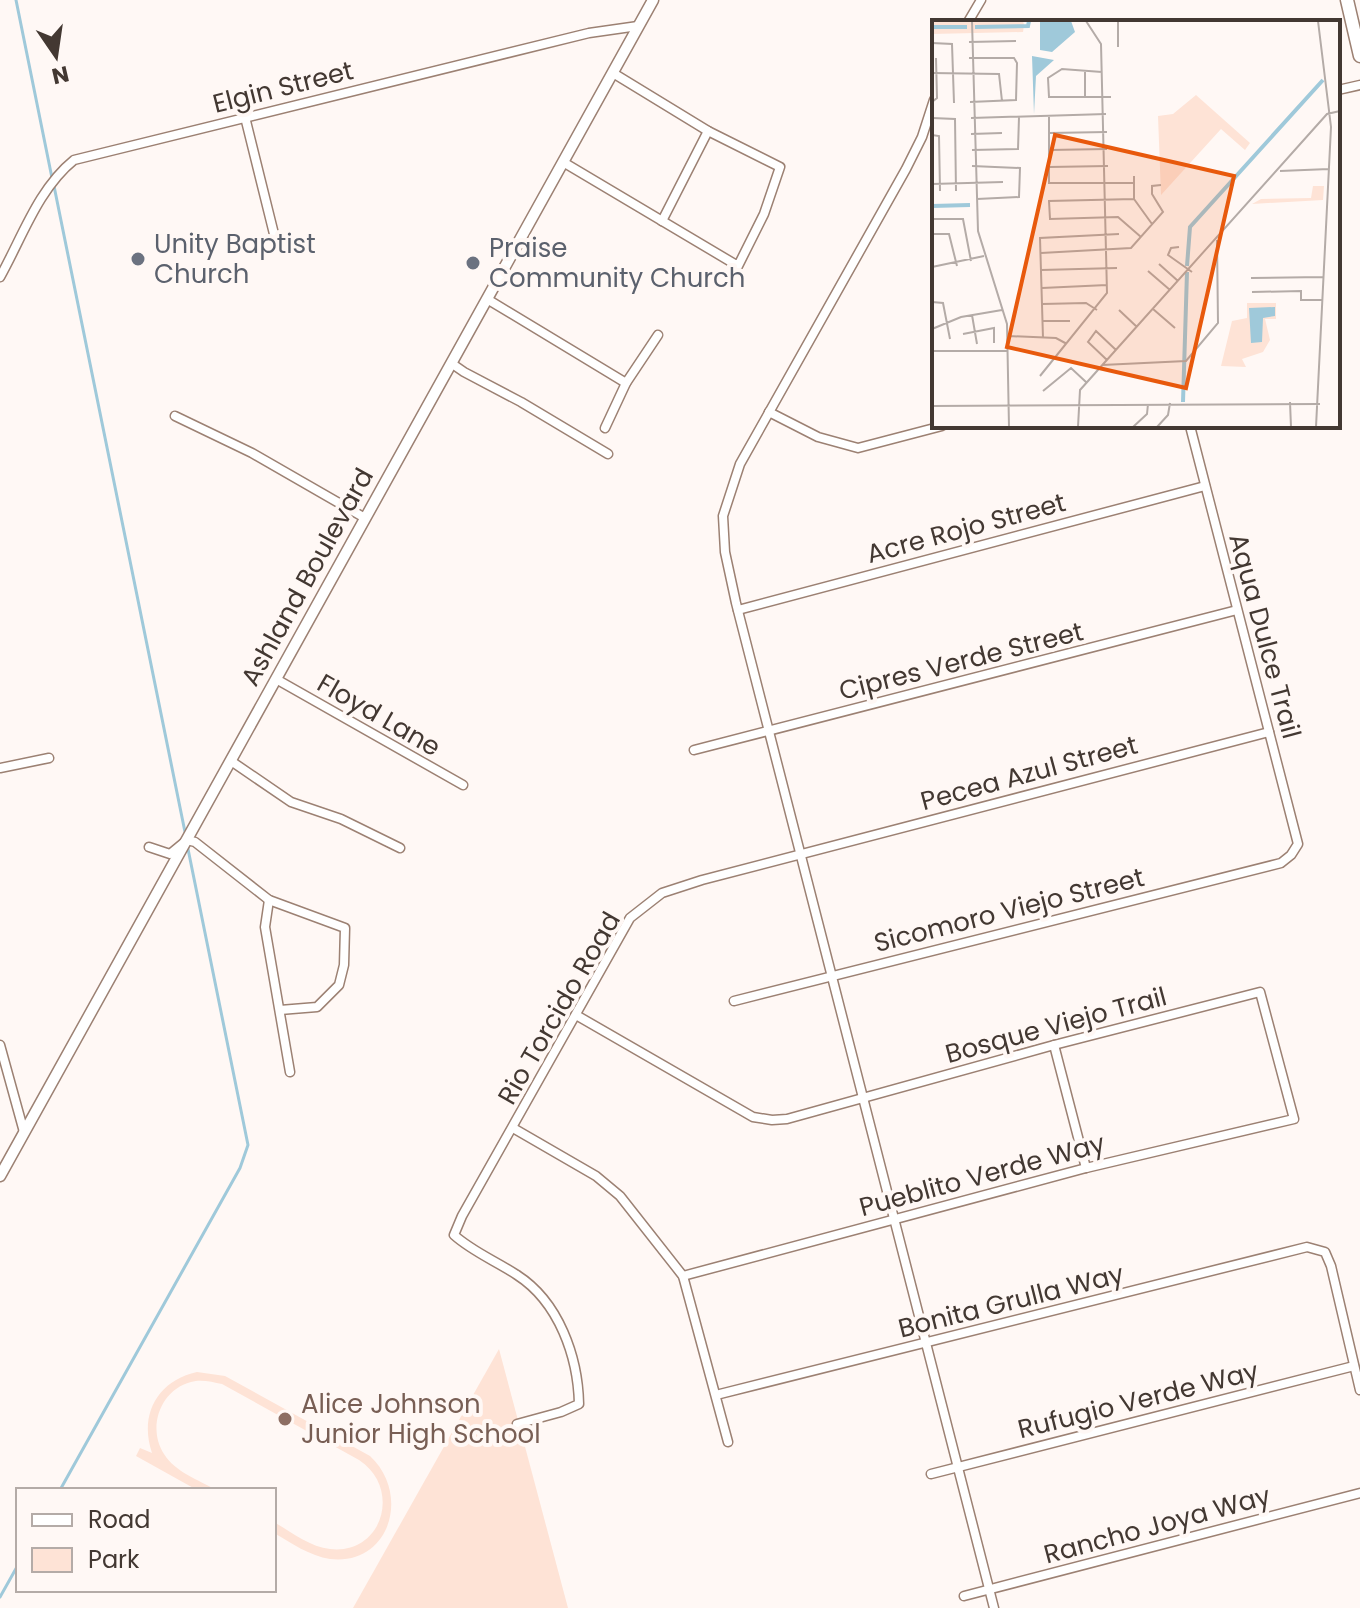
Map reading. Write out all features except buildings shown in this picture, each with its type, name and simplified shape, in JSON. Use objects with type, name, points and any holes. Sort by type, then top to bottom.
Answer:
[{"type":"main road","points":[[1347,0],[1360,56]]},
{"type":"street","name":"Ashland Boulevard","points":[[0,1176],[653,0]]},
{"type":"street","points":[[969,20],[981,0]]},
{"type":"street","name":"Elgin Street","points":[[0,277],[48,188],[74,160],[589,33],[638,26]]},
{"type":"street","points":[[563,162],[738,266],[764,214],[780,167],[708,131],[613,73]]},
{"type":"street","points":[[1340,90],[1360,85]]},
{"type":"street","points":[[245,117],[275,238]]},
{"type":"street","points":[[931,119],[740,464],[723,516],[725,552],[738,610],[994,1608]]},
{"type":"street","points":[[662,221],[708,131]]},
{"type":"street","points":[[487,299],[626,383]]},
{"type":"street","points":[[605,428],[626,383],[658,335]]},
{"type":"street","points":[[451,363],[608,454]]},
{"type":"street","points":[[769,412],[818,437],[858,448],[934,428]]},
{"type":"street","points":[[175,416],[252,453],[365,518]]},
{"type":"street","name":"Aqua Dulce Trail","points":[[1190,428],[1298,844],[1291,855]]},
{"type":"street","name":"Acre Rojo Street","points":[[738,610],[1205,486]]},
{"type":"street","name":"Cipres Verde Street","points":[[694,750],[1237,610]]},
{"type":"street","name":"Floyd Lane","points":[[276,679],[463,785]]},
{"type":"street","name":"Pecea Azul Street","points":[[800,854],[1269,732]]},
{"type":"street","points":[[0,768],[49,758]]},
{"type":"street","points":[[231,761],[291,802],[341,819],[400,848]]},
{"type":"street","points":[[149,847],[170,854],[187,840],[195,842],[269,900],[345,928],[344,965],[339,985],[317,1007],[280,1010]]},
{"type":"street","name":"Rio Torcido Road","points":[[517,1424],[579,1404],[579,1386],[568,1344],[545,1300],[516,1274],[470,1249],[454,1235],[462,1216],[630,918],[662,893],[800,854]]},
{"type":"street","name":"Sicomoro Viejo Street","points":[[734,1001],[1281,863],[1291,855]]},
{"type":"street","points":[[269,900],[265,927],[290,1072]]},
{"type":"street","name":"Bosque Viejo Trail","points":[[576,1015],[753,1117],[787,1119],[1260,992],[1294,1119]]},
{"type":"street","points":[[0,1045],[24,1132]]},
{"type":"street","points":[[1054,1045],[1086,1168]]},
{"type":"street","name":"Pueblito Verde Way","points":[[683,1276],[1086,1168],[1294,1119]]},
{"type":"street","points":[[513,1128],[596,1176],[620,1196],[683,1276],[728,1442]]},
{"type":"street","name":"Bonita Grulla Way","points":[[716,1395],[1307,1247],[1325,1252],[1331,1266],[1354,1366]]},
{"type":"street","points":[[1354,1366],[1360,1390]]},
{"type":"street","name":"Rufugio Verde Way","points":[[931,1474],[1354,1366]]},
{"type":"street","name":"Rancho Joya Way","points":[[964,1596],[1360,1493]]},
{"type":"green space","points":[[499,1349],[568,1608],[353,1608]]},
{"type":"green space","points":[[197,1372],[225,1376],[370,1456],[383,1472],[389,1489],[391,1507],[388,1524],[380,1540],[367,1551],[351,1558],[330,1559],[308,1552],[276,1534],[276,1523],[315,1545],[330,1549],[348,1548],[363,1542],[374,1531],[380,1517],[383,1502],[380,1487],[372,1472],[359,1460],[222,1384],[199,1381],[180,1386],[164,1401],[157,1422],[159,1444],[169,1460],[181,1471],[212,1488],[193,1488],[136,1456],[140,1448],[152,1453],[148,1426],[150,1413],[162,1392],[183,1377]]},
{"type":"waterway","points":[[16,0],[52,178]]},
{"type":"waterway","points":[[54,186],[186,837]]},
{"type":"waterway","points":[[61,1488],[240,1168],[248,1145],[187,844]]},
{"type":"waterway","points":[[0,1597],[16,1569]]},
{"type":"place","name":"Unity Baptist Church","points":[[138,259]]},
{"type":"place","name":"Praise Community Church","points":[[473,263]]},
{"type":"place","name":"Alice Johnson Junior High School","points":[[285,1419]]}]
